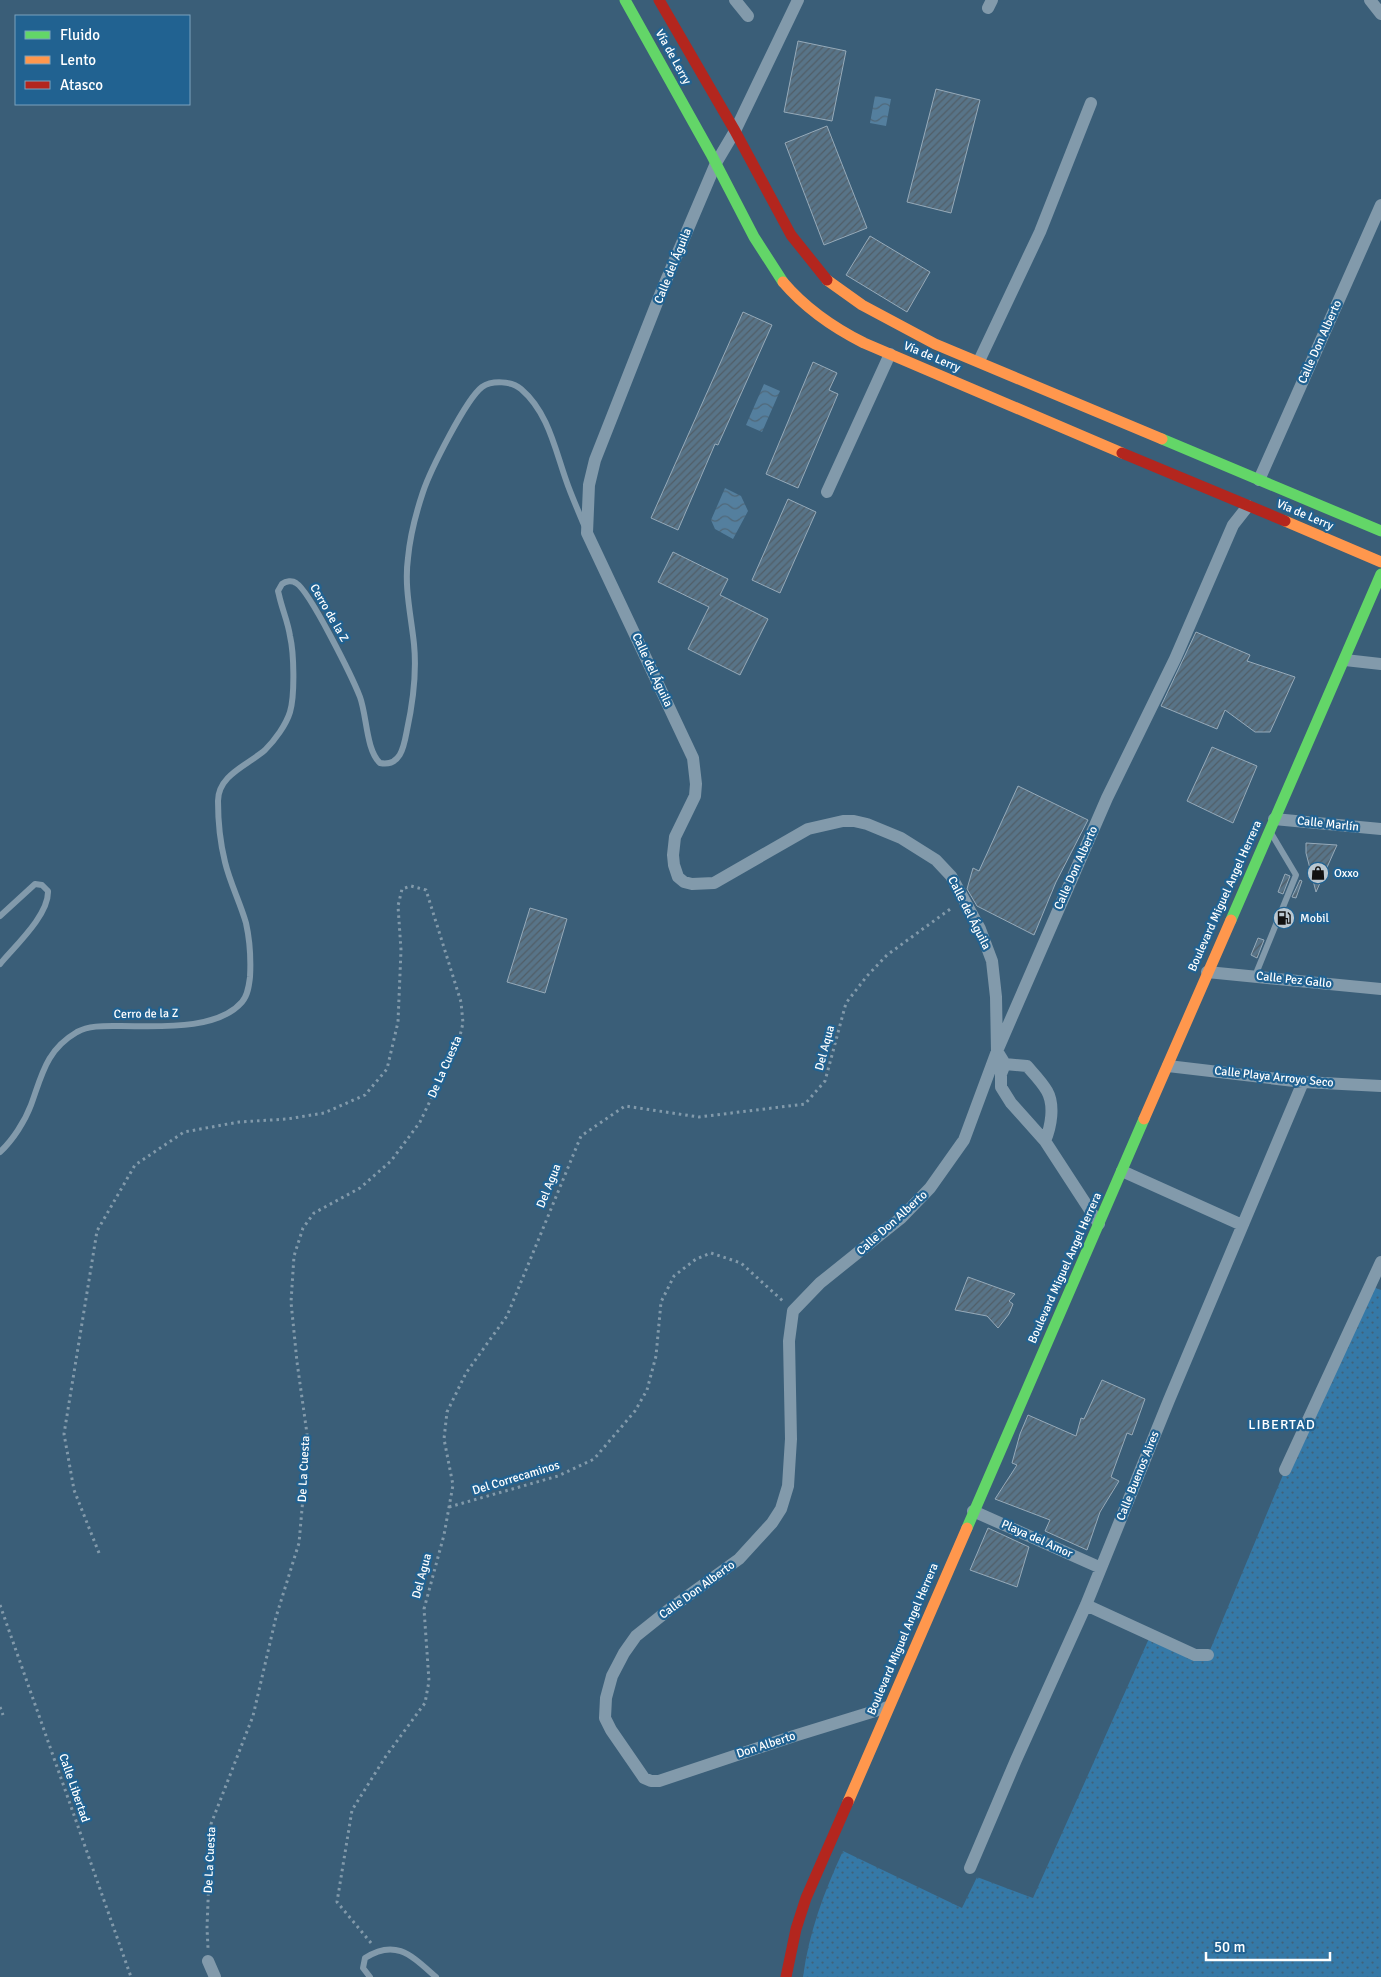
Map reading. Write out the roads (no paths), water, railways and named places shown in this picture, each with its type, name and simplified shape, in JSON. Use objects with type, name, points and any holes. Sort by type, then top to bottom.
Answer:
[{"type":"street","name":"Vía de Lerry","points":[[625,0],[652,18],[735,131],[791,235],[824,278],[930,356],[1248,506],[1381,562]]},
{"type":"street","name":"Vía de Lerry","points":[[659,0],[652,18],[716,163],[764,254],[792,293],[810,310],[837,328],[890,354],[930,356],[979,362],[1381,531]]},
{"type":"street","points":[[735,0],[748,16]]},
{"type":"street","name":"Calle del Águila","points":[[798,0],[735,131],[716,163],[672,265],[594,460],[589,484],[587,533],[693,758],[696,784],[694,796],[675,836],[673,854],[678,877],[684,882],[692,884],[714,883],[808,829],[826,823],[854,821],[867,824],[902,838],[936,860],[951,876],[980,929],[992,961],[996,997],[997,1051]]},
{"type":"street","points":[[1370,0],[1381,14]]},
{"type":"street","points":[[979,362],[1040,232],[1092,103]]},
{"type":"street","name":"Calle Don Alberto","points":[[1259,480],[1381,205]]},
{"type":"street","points":[[827,492],[890,354]]},
{"type":"street","name":"Calle Don Alberto","points":[[644,1778],[611,1730],[606,1718],[606,1698],[612,1676],[624,1653],[636,1636],[739,1559],[772,1523],[781,1509],[788,1486],[791,1439],[789,1341],[793,1311],[820,1283],[901,1218],[930,1188],[964,1140],[997,1051],[1107,798],[1175,659],[1233,524],[1248,506]]},
{"type":"street","name":"Boulevard Miguel Angel Herrera","points":[[786,1977],[794,1937],[806,1898],[1381,574]]},
{"type":"street","points":[[1345,660],[1381,664]]},
{"type":"street","name":"Calle Marlín","points":[[1272,824],[1381,829]]},
{"type":"street","name":"Calle Pez Gallo","points":[[1207,972],[1381,989]]},
{"type":"street","points":[[997,1051],[1005,1064]]},
{"type":"street","points":[[1005,1064],[1027,1066],[1048,1092],[1051,1128],[1045,1141]]},
{"type":"street","points":[[1005,1064],[1001,1074],[1001,1087],[1011,1103],[1045,1141],[1099,1224]]},
{"type":"street","name":"Calle Playa Arroyo Seco","points":[[1168,1066],[1303,1082],[1381,1086]]},
{"type":"street","name":"Calle Buenos Aires","points":[[970,1868],[1086,1605],[1242,1225],[1303,1082]]},
{"type":"street","points":[[1122,1171],[1242,1225]]},
{"type":"street","points":[[1285,1470],[1376,1288],[1381,1262]]},
{"type":"street","name":"Playa del Amor","points":[[973,1511],[1101,1568]]},
{"type":"street","points":[[1086,1605],[1195,1655],[1208,1655]]},
{"type":"street","name":"Don Alberto","points":[[644,1778],[659,1782],[784,1739],[888,1707]]},
{"type":"street","points":[[208,1961],[215,1977]]},
{"type":"lane","name":"Cerro de la Z","points":[[0,1152],[12,1138],[27,1113],[47,1061],[66,1040],[78,1032],[100,1026],[186,1024],[228,1012],[245,998],[249,984],[249,939],[225,862],[220,829],[219,795],[227,779],[267,748],[290,712],[292,645],[279,595],[279,589],[282,584],[286,582],[297,583],[322,619],[360,698],[373,752],[378,761],[386,763],[394,761],[401,755],[412,706],[415,664],[406,580],[416,514],[423,490],[446,442],[467,405],[483,386],[500,383],[515,385],[521,388],[535,407],[555,443],[566,480],[587,533]]},
{"type":"lane","points":[[1254,976],[1296,875],[1272,824]]},
{"type":"lane","points":[[0,916],[31,886],[42,885],[48,891],[47,904],[40,916],[0,964]]},
{"type":"lane","points":[[370,1977],[363,1968],[363,1963],[365,1958],[378,1950],[395,1950],[411,1956],[436,1977]]},
{"type":"water","points":[[875,96],[891,99],[886,126],[870,123]]},
{"type":"water","points":[[764,384],[780,391],[762,432],[746,425]]},
{"type":"water","points":[[725,488],[741,496],[748,511],[733,539],[715,529],[711,520]]},
{"type":"place","name":"Oxxo","points":[[1318,873]]},
{"type":"place","name":"Mobil","points":[[1284,918]]},
{"type":"district","name":"LIBERTAD","points":[[1282,1424]]}]
